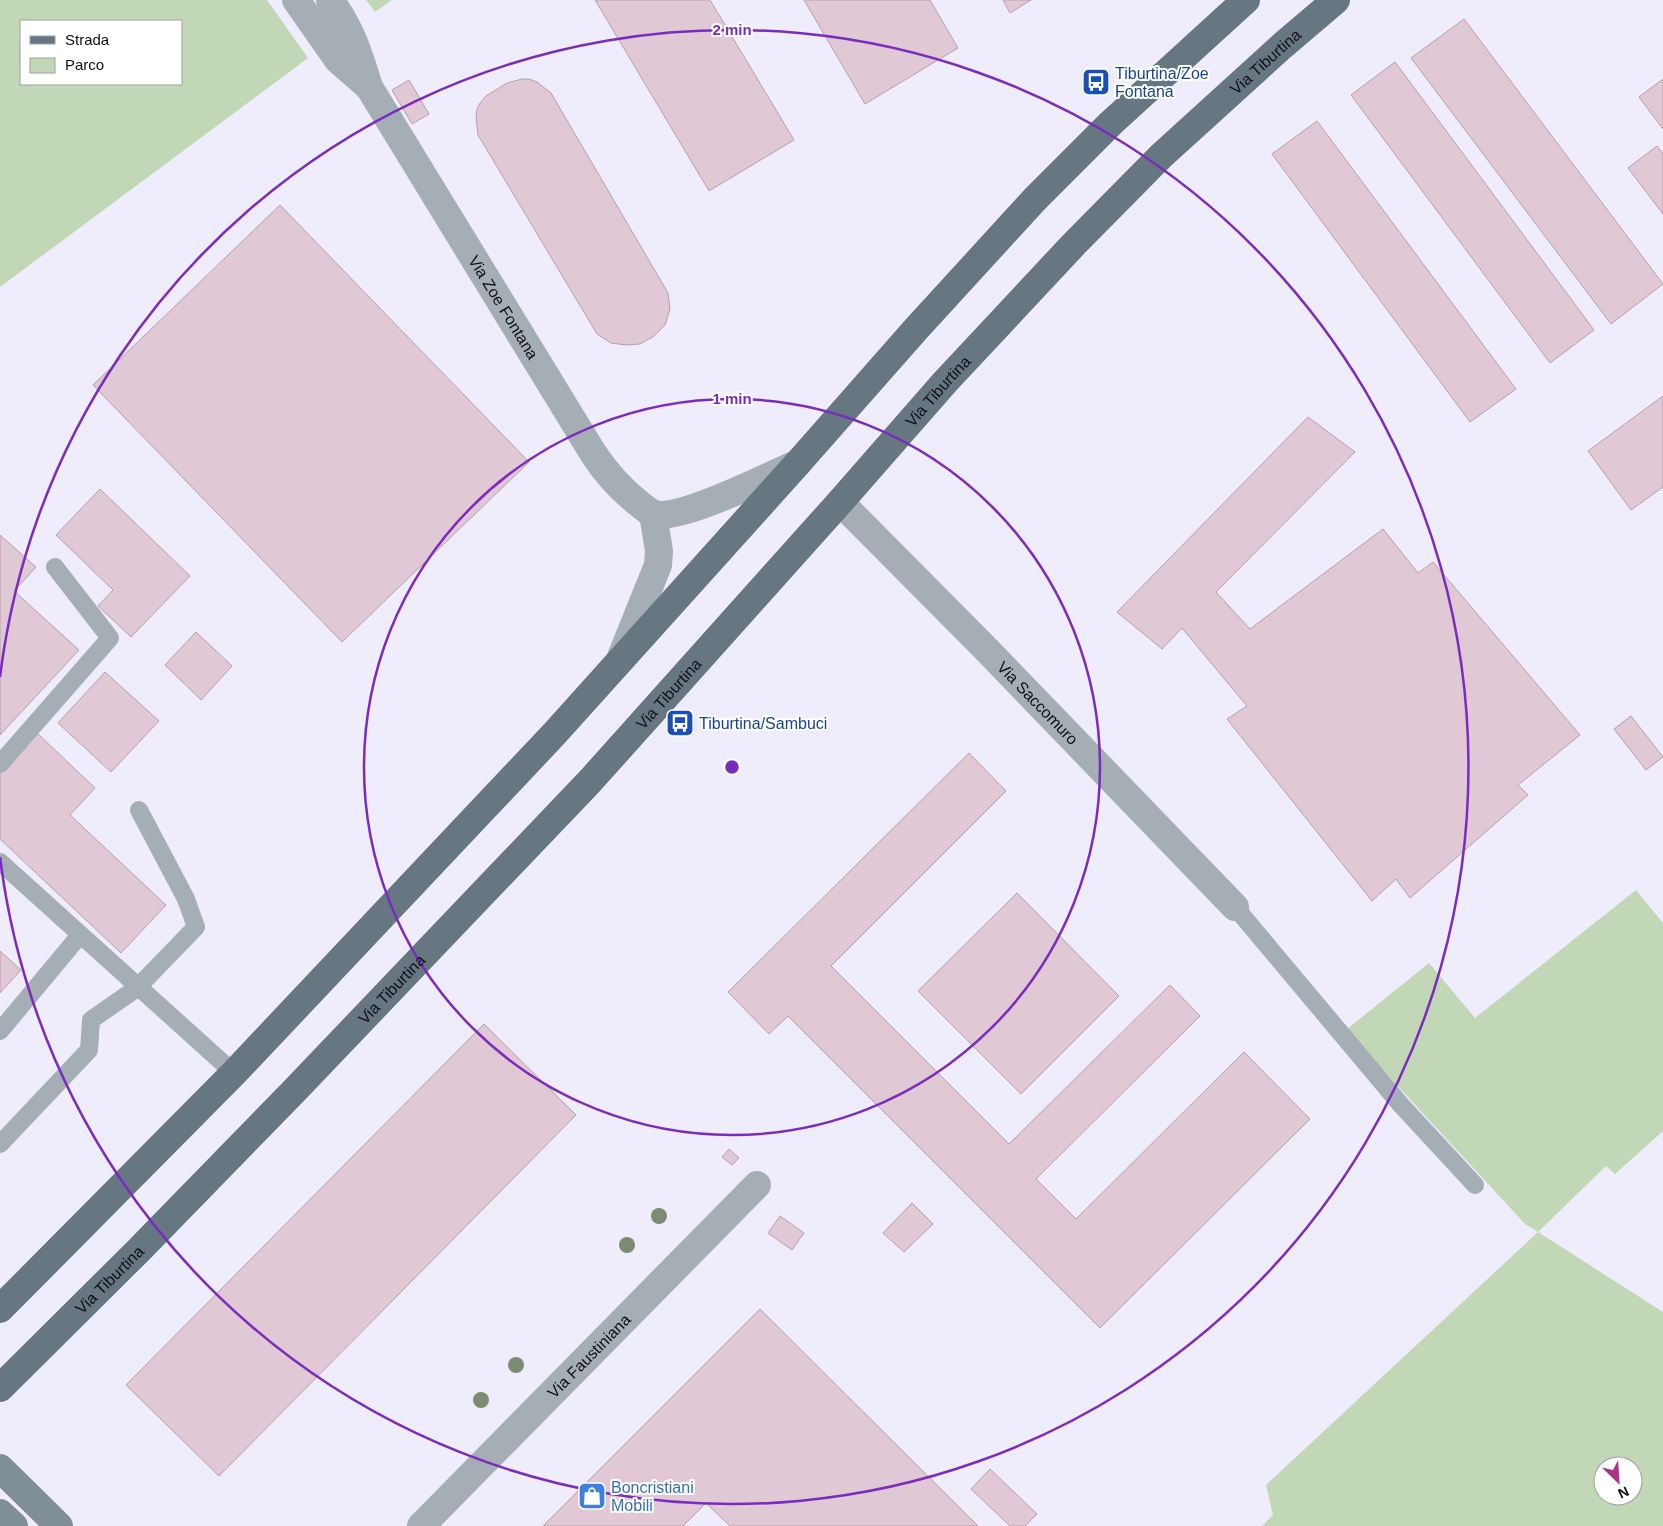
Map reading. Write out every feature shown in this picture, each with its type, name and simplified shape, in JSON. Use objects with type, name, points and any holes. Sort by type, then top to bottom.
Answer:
[{"type":"main road","points":[[0,1309],[234,1073],[548,740],[1035,199],[1105,129],[1246,0]]},
{"type":"main road","name":"Via Tiburtina","points":[[0,1388],[139,1250],[295,1090],[584,787],[945,382],[1115,202],[1161,156],[1336,0]]},
{"type":"street","name":"Via Zoe Fontana","points":[[296,0],[338,60],[369,87]]},
{"type":"street","name":"Via Zoe Fontana","points":[[330,0],[344,18],[358,52],[369,87],[597,459],[611,478],[653,514]]},
{"type":"street","points":[[619,662],[658,566],[659,551],[653,514],[661,515],[701,505],[798,463]]},
{"type":"street","name":"Via Saccomuro","points":[[840,502],[985,648],[1235,907]]},
{"type":"street","name":"Via Faustiniana","points":[[421,1526],[757,1185]]},
{"type":"street","points":[[0,1468],[59,1526]]},
{"type":"street","points":[[0,1513],[14,1526]]},
{"type":"lane","points":[[0,764],[110,638],[55,567]]},
{"type":"lane","points":[[0,1144],[89,1050],[91,1020],[137,988],[196,927],[186,899],[139,810]]},
{"type":"lane","points":[[0,862],[137,988],[234,1073]]},
{"type":"lane","points":[[1235,907],[1401,1105],[1475,1185]]},
{"type":"lane","points":[[0,1031],[80,935]]},
{"type":"green space","points":[[0,0],[267,0],[308,58],[0,287]]},
{"type":"green space","points":[[366,0],[392,0],[375,12]]},
{"type":"green space","points":[[1636,890],[1663,923],[1663,1131],[1615,1174],[1606,1166],[1538,1232],[1525,1224],[1346,1030],[1429,963],[1475,1018]]},
{"type":"green space","points":[[1538,1232],[1663,1312],[1663,1526],[1262,1526],[1273,1515],[1266,1485]]},
{"type":"building","points":[[595,0],[710,0],[794,140],[709,191]]},
{"type":"building","points":[[804,0],[930,0],[958,48],[865,104]]},
{"type":"building","points":[[1003,0],[1031,0],[1010,13]]},
{"type":"building","points":[[1464,19],[1663,284],[1611,324],[1411,58]]},
{"type":"building","points":[[1395,62],[1594,330],[1550,363],[1351,95]]},
{"type":"building","points":[[522,79],[537,82],[551,93],[668,293],[670,309],[665,325],[653,337],[640,344],[611,343],[597,334],[478,135],[476,117],[480,103],[486,96],[507,83]]},
{"type":"building","points":[[1663,79],[1663,129],[1639,97]]},
{"type":"building","points":[[409,80],[429,114],[412,124],[392,90]]},
{"type":"building","points":[[1317,121],[1516,389],[1470,422],[1272,154]]},
{"type":"building","points":[[1657,146],[1663,154],[1663,214],[1628,168]]},
{"type":"building","points":[[280,205],[529,462],[342,642],[93,385]]},
{"type":"building","points":[[1663,396],[1663,487],[1631,510],[1588,451]]},
{"type":"building","points":[[1308,417],[1355,452],[1216,592],[1250,629],[1383,529],[1418,573],[1433,562],[1580,735],[1518,785],[1528,795],[1410,898],[1396,879],[1372,901],[1227,719],[1247,706],[1182,628],[1162,649],[1117,612]]},
{"type":"building","points":[[100,489],[190,576],[131,637],[98,606],[113,590],[56,535]]},
{"type":"building","points":[[0,535],[36,567],[14,591],[79,650],[0,735]]},
{"type":"building","points":[[196,632],[232,666],[201,700],[165,665]]},
{"type":"building","points":[[105,672],[159,721],[111,772],[58,723]]},
{"type":"building","points":[[1631,716],[1663,757],[1646,770],[1614,729]]},
{"type":"building","points":[[37,733],[95,788],[70,815],[166,905],[121,953],[0,839],[0,772]]},
{"type":"building","points":[[969,753],[1006,791],[831,966],[1009,1144],[1170,985],[1200,1016],[1036,1179],[1076,1219],[1244,1052],[1310,1119],[1100,1328],[788,1016],[769,1034],[728,992]]},
{"type":"building","points":[[1017,893],[1119,996],[1021,1094],[918,991]]},
{"type":"building","points":[[0,951],[21,970],[0,993]]},
{"type":"building","points":[[484,1024],[576,1115],[219,1476],[126,1385]]},
{"type":"building","points":[[729,1149],[739,1158],[732,1165],[722,1157]]},
{"type":"building","points":[[912,1203],[933,1224],[904,1252],[883,1233]]},
{"type":"building","points":[[780,1216],[804,1233],[792,1250],[768,1233]]},
{"type":"building","points":[[760,1309],[978,1526],[730,1526],[706,1503],[683,1526],[543,1526]]},
{"type":"building","points":[[990,1469],[1037,1514],[1025,1526],[1010,1526],[971,1489]]},
{"type":"place","name":"Tiburtina/Zoe Fontana","points":[[1096,82]]},
{"type":"place","name":"Tiburtina/Sambuci","points":[[680,723]]},
{"type":"place","name":"Boncristiani Mobili","points":[[592,1496]]}]
